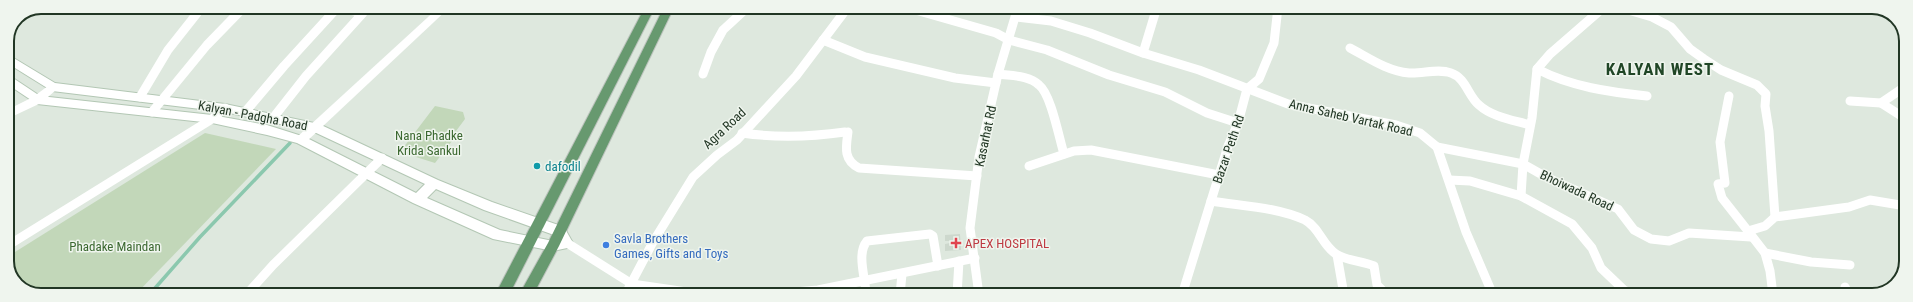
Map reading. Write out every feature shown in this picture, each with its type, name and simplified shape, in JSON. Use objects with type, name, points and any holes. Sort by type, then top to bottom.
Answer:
[{"type":"main road","points":[[506,288],[540,224],[646,14]]},
{"type":"main road","points":[[530,288],[553,246],[666,14]]},
{"type":"main road","name":"Kalyan - Padgha Road","points":[[14,63],[52,87],[162,99],[246,111],[315,127],[434,183],[503,212],[560,231]]},
{"type":"main road","points":[[14,83],[37,100]]},
{"type":"main road","name":"Kalyan - Padgha Road","points":[[37,100],[212,119],[267,130],[301,140],[417,199],[498,235],[553,246]]},
{"type":"main road","points":[[417,199],[434,183]]},
{"type":"main road","points":[[553,246],[568,243],[560,231]]},
{"type":"street","points":[[140,97],[156,73],[164,57],[192,24],[198,14]]},
{"type":"street","points":[[152,112],[206,44],[237,14]]},
{"type":"street","points":[[246,111],[284,66],[332,14]]},
{"type":"street","points":[[273,118],[306,76],[362,14]]},
{"type":"street","points":[[301,140],[437,14]]},
{"type":"street","points":[[703,74],[711,52],[723,30],[740,14]]},
{"type":"street","name":"Agra Road","points":[[629,288],[653,242],[693,178],[742,133],[796,76],[843,14]]},
{"type":"street","points":[[930,14],[996,33],[1008,40],[1047,50],[1108,75],[1165,92],[1207,113],[1238,123]]},
{"type":"street","name":"Kasarhat Rd","points":[[978,288],[970,228],[979,157],[998,74],[1017,14]]},
{"type":"street","points":[[1143,53],[1155,14]]},
{"type":"street","name":"Bazar Peth Rd","points":[[1184,288],[1228,146],[1238,123],[1247,89],[1259,79],[1274,43],[1277,14]]},
{"type":"street","points":[[1521,196],[1523,164],[1530,125],[1536,69],[1550,54],[1596,14]]},
{"type":"street","points":[[1642,14],[1652,17],[1671,27],[1690,49],[1704,59],[1721,70],[1757,85],[1766,94],[1765,106],[1769,131],[1775,217]]},
{"type":"street","points":[[1016,17],[1051,21],[1116,42],[1143,53],[1200,70],[1247,89]]},
{"type":"street","points":[[823,40],[865,57],[955,78],[996,84]]},
{"type":"street","points":[[1350,48],[1395,70],[1409,73],[1429,71],[1453,74],[1462,80],[1479,105],[1487,110],[1530,125]]},
{"type":"street","points":[[1536,69],[1564,81],[1608,92],[1647,96]]},
{"type":"street","points":[[998,74],[1025,78],[1040,85],[1046,97],[1064,154]]},
{"type":"street","points":[[14,112],[37,100],[52,87]]},
{"type":"street","name":"Anna Saheb Vartak Road","points":[[1247,89],[1288,104],[1396,125],[1420,133],[1437,147]]},
{"type":"street","points":[[1881,103],[1899,91]]},
{"type":"street","points":[[1728,96],[1720,142],[1726,183],[1718,184],[1722,198],[1765,254],[1770,271],[1772,288]]},
{"type":"street","points":[[1850,101],[1881,103],[1899,115]]},
{"type":"street","points":[[14,242],[212,119],[225,108]]},
{"type":"street","points":[[742,133],[776,138],[806,137],[847,132],[846,156],[852,165],[859,168],[977,176]]},
{"type":"street","points":[[1437,147],[1466,232],[1490,288]]},
{"type":"street","name":"Bhoiwada Road","points":[[1437,147],[1523,164],[1546,177],[1594,197],[1618,209],[1634,230],[1651,239],[1669,241],[1689,233],[1749,234],[1765,226],[1775,217],[1849,207],[1870,200],[1899,205]]},
{"type":"street","points":[[1029,166],[1074,151],[1091,150],[1219,175]]},
{"type":"street","points":[[252,288],[273,265],[382,158]]},
{"type":"street","points":[[1449,180],[1470,181],[1521,196],[1572,224],[1592,248],[1601,268],[1622,288]]},
{"type":"street","points":[[1211,201],[1292,215],[1313,225],[1331,250],[1337,255],[1366,262],[1374,266],[1377,284],[1381,288]]},
{"type":"street","points":[[866,288],[861,259],[865,243],[867,241],[930,234],[933,236],[938,266]]},
{"type":"street","points":[[568,243],[632,284],[654,288]]},
{"type":"street","points":[[1765,254],[1811,262],[1850,265]]},
{"type":"street","points":[[1337,255],[1343,288]]},
{"type":"street","points":[[830,288],[866,282],[975,258]]},
{"type":"street","points":[[957,288],[959,261]]},
{"type":"street","points":[[901,288],[902,274]]},
{"type":"shaded area","name":"APEX HOSPITAL","points":[[960,234],[961,250],[945,251],[945,244],[950,243],[950,241],[945,241],[945,235]]},
{"type":"green space","name":"Nana Phadke Krida Sankul","points":[[435,106],[463,112],[465,119],[456,131],[459,132],[435,163],[400,152]]},
{"type":"green space","name":"Phadake Maindan","points":[[205,133],[276,149],[142,288],[33,287],[22,280],[17,273],[14,262],[14,253]]},
{"type":"waterway","points":[[155,288],[200,237],[290,143]]},
{"type":"place","name":"dafodil","points":[[537,166]]},
{"type":"place","name":"APEX HOSPITAL","points":[[956,243]]},
{"type":"place","name":"Savla Brothers Games, Gifts and Toys","points":[[606,245]]},
{"type":"district","name":"KALYAN WEST","points":[[1660,69]]}]
